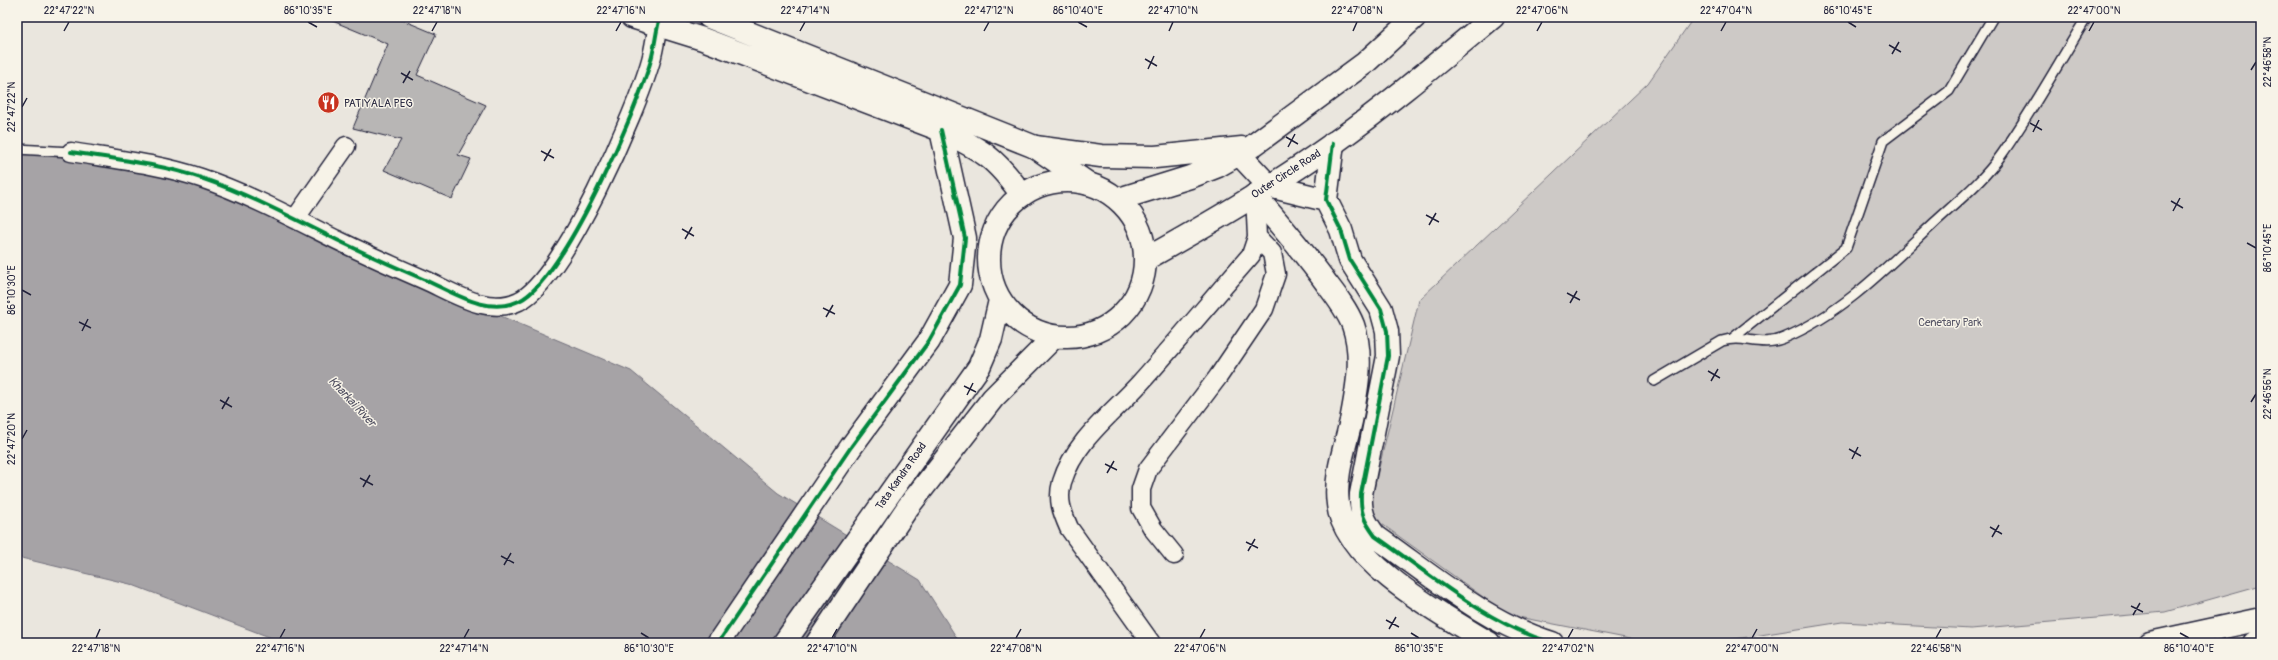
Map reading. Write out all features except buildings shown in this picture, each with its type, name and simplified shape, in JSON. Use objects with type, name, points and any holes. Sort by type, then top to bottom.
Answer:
[{"type":"main road","points":[[632,17],[659,21],[941,130],[973,145],[994,160],[1022,195]]},
{"type":"main road","points":[[709,17],[1035,147],[1089,184],[1118,199],[1139,226],[1146,259],[1138,292],[1118,319],[1088,336],[1054,337],[1023,325],[1000,300],[989,271],[991,240],[1005,212],[1022,195],[1042,185],[1066,181],[1089,184]]},
{"type":"main road","points":[[1118,199],[1190,177],[1245,151],[1365,63],[1415,17]]},
{"type":"main road","name":"Outer Circle Road","points":[[1146,259],[1262,190],[1334,143],[1405,90],[1493,17]]},
{"type":"main road","points":[[718,643],[851,447],[929,341],[960,285],[965,238],[941,130]]},
{"type":"main road","points":[[1334,143],[1326,200],[1341,230],[1350,260],[1381,310],[1387,331],[1388,356],[1360,494],[1360,510],[1364,521],[1375,536],[1500,622],[1552,643]]},
{"type":"main road","points":[[1035,147],[1101,156],[1155,157],[1245,151]]},
{"type":"main road","points":[[1245,151],[1262,190],[1345,310],[1353,325],[1358,348],[1359,367],[1356,393],[1338,481],[1338,504],[1342,523],[1356,547],[1376,568],[1489,643]]},
{"type":"main road","points":[[1262,190],[1326,200]]},
{"type":"main road","points":[[1345,310],[1372,295]]},
{"type":"main road","name":"Tata Kandra Road","points":[[784,643],[892,487],[980,366],[991,339],[1000,300]]},
{"type":"main road","points":[[817,643],[908,507],[993,398],[1054,337]]},
{"type":"main road","points":[[2150,643],[2261,619]]},
{"type":"main road","points":[[2254,643],[2261,641]]},
{"type":"street","points":[[71,152],[200,177],[234,190],[472,301],[497,308],[520,301],[537,288],[551,271],[618,149],[651,59],[659,21]]},
{"type":"street","points":[[295,219],[346,146]]},
{"type":"street","points":[[1151,643],[1069,528],[1062,512],[1059,497],[1063,481],[1080,446],[1139,384],[1251,254],[1257,237],[1262,190]]},
{"type":"street","points":[[1174,554],[1153,529],[1141,508],[1141,489],[1148,469],[1245,340],[1264,308],[1276,274],[1272,253],[1257,237]]},
{"type":"lane","points":[[1654,381],[1722,341],[1733,338],[1846,248],[1884,141],[1949,92],[1993,17]]},
{"type":"lane","points":[[1733,338],[1767,344],[1783,339],[1810,326],[1870,282],[1984,177],[2002,154],[2086,17]]},
{"type":"lane","points":[[17,148],[71,152]]},
{"type":"green space","name":"Cenetary Park","points":[[1694,17],[2261,17],[2261,585],[2165,612],[1971,629],[1842,622],[1710,643],[1651,643],[1508,615],[1368,514],[1419,300],[1648,83]]},
{"type":"water","name":"Kharkai River","points":[[17,147],[198,181],[465,301],[631,371],[778,493],[920,580],[960,643],[285,643],[130,584],[17,557]]},
{"type":"cycle path","points":[[71,152],[153,165],[219,184],[459,296],[483,304],[495,306],[507,305],[519,301],[537,287],[556,262],[596,192],[615,153],[643,84],[652,55],[660,17]]},
{"type":"cycle path","points":[[718,643],[851,447],[929,341],[960,285],[965,238],[941,130]]},
{"type":"cycle path","points":[[1333,143],[1326,200],[1341,230],[1350,260],[1381,309],[1387,331],[1388,356],[1361,494],[1361,506],[1365,521],[1375,536],[1460,597],[1504,623],[1552,643]]},
{"type":"place","name":"PATIYALA PEG","points":[[328,103]]}]
